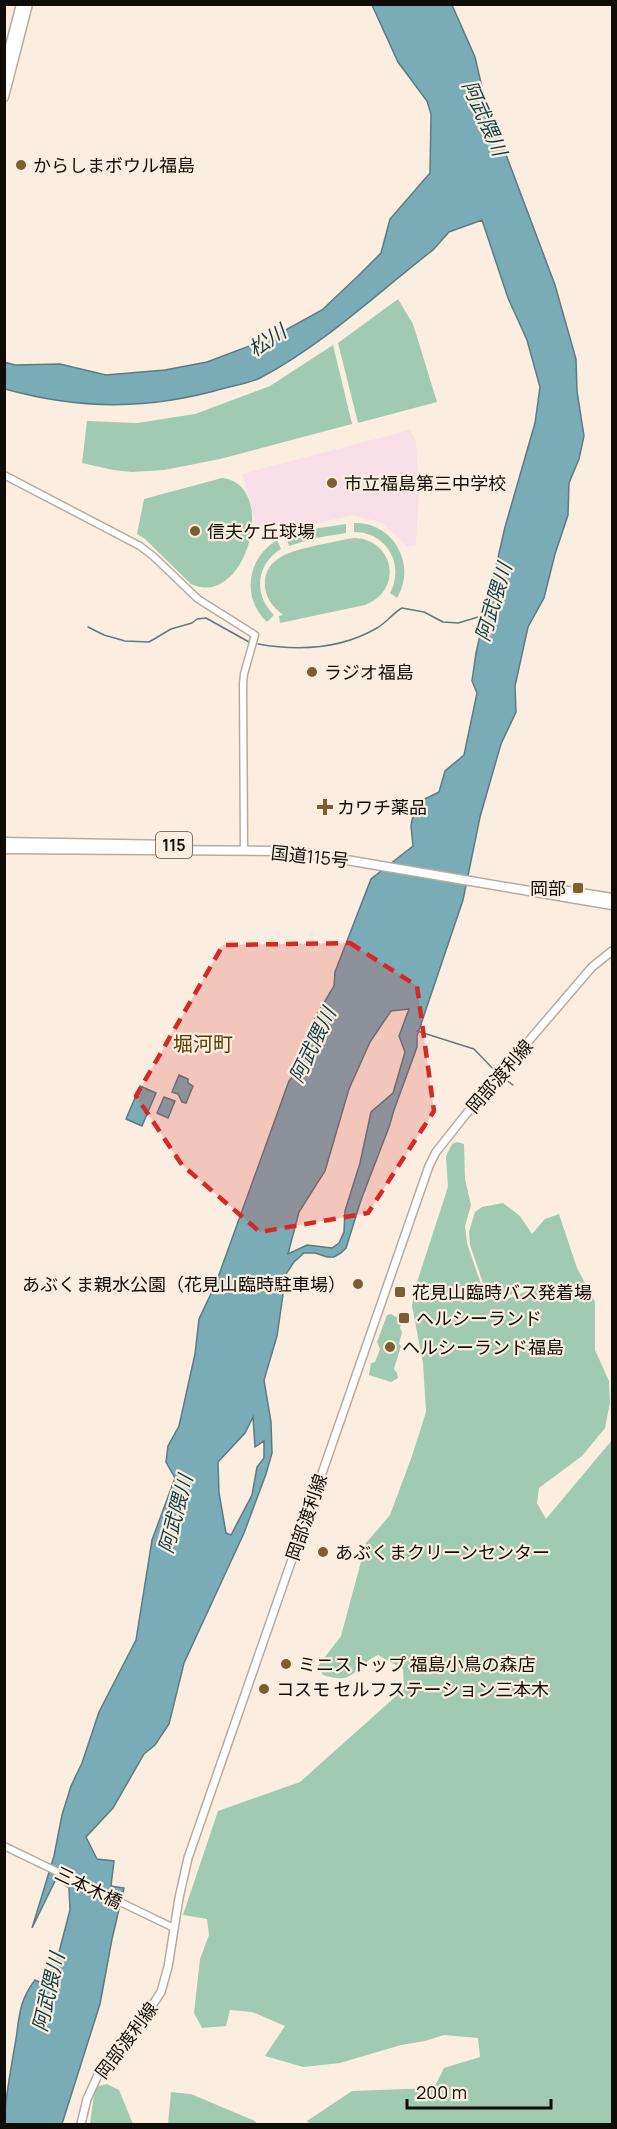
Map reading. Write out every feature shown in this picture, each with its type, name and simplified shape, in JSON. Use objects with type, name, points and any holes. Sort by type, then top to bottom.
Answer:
[{"type":"highway","points":[[4,69],[21,4]]},
{"type":"highway","points":[[4,97],[28,4]]},
{"type":"highway","name":"国道115号","points":[[4,842],[244,848],[342,856],[612,905]]},
{"type":"highway","name":"国道115号","points":[[4,849],[244,848]]},
{"type":"highway","name":"国道115号","points":[[511,885],[612,898]]},
{"type":"main road","name":"岡部渡利線","points":[[81,2124],[87,2099],[98,2075],[138,2027],[161,1992],[168,1968],[184,1873],[193,1840],[429,1166],[436,1152],[467,1113],[592,967],[612,951]]},
{"type":"street","points":[[4,475],[140,546],[198,599],[255,635],[243,684],[244,848]]},
{"type":"street","name":"三本木橋","points":[[4,1846],[174,1928]]},
{"type":"highlighted area","points":[[350,943],[417,986],[434,1111],[368,1213],[260,1232],[182,1165],[136,1096],[223,945]]},
{"type":"shaded area","name":"市立福島第三中学校","points":[[410,430],[416,441],[419,492],[416,544],[408,547],[383,523],[353,515],[270,534],[257,528],[242,474]]},
{"type":"green space","points":[[398,299],[413,324],[437,402],[358,423],[338,343]]},
{"type":"green space","points":[[333,345],[352,424],[220,459],[164,470],[132,472],[82,463],[87,421],[137,423],[195,414],[270,386]]},
{"type":"green space","name":"信夫ケ丘球場","points":[[222,478],[240,485],[249,501],[252,521],[249,543],[240,563],[227,579],[211,587],[191,584],[137,534],[144,499]]},
{"type":"green space","points":[[354,523],[380,530],[398,548],[403,560],[404,572],[403,585],[397,598],[390,593],[395,572],[390,552],[376,538],[366,533],[354,532]]},
{"type":"green space","points":[[346,524],[346,533],[315,538],[289,546],[286,537],[313,529]]},
{"type":"green space","points":[[355,538],[379,547],[386,556],[389,578],[385,589],[377,598],[365,605],[280,623],[279,616],[283,615],[271,603],[265,588],[265,577],[274,562],[299,550]]},
{"type":"green space","points":[[277,540],[281,549],[266,563],[260,580],[263,598],[274,615],[267,622],[253,602],[251,579],[259,557]]},
{"type":"green space","points":[[457,1142],[464,1144],[465,1179],[471,1205],[465,1226],[467,1243],[481,1284],[504,1300],[535,1288],[525,1286],[505,1298],[483,1283],[470,1245],[469,1232],[475,1212],[482,1207],[503,1203],[520,1216],[532,1234],[545,1219],[559,1214],[577,1268],[595,1302],[595,1350],[609,1381],[610,1403],[605,1428],[582,1456],[539,1488],[537,1503],[546,1519],[612,1440],[612,2124],[310,2124],[307,2121],[352,2091],[434,2088],[444,2068],[480,2057],[478,2038],[444,2035],[340,2063],[303,2067],[265,2056],[285,2026],[252,2012],[230,2010],[226,2026],[202,2028],[194,2013],[200,1959],[209,1935],[207,1919],[183,1915],[218,1811],[300,1782],[404,1689],[403,1669],[378,1655],[348,1677],[334,1678],[323,1675],[318,1666],[341,1636],[366,1543],[390,1515],[426,1412],[423,1363],[412,1306],[416,1285],[448,1187],[446,1156],[452,1144]]},
{"type":"green space","name":"ヘルシーランド福島","points":[[391,1314],[402,1320],[400,1328],[402,1332],[399,1344],[401,1346],[394,1369],[398,1378],[391,1382],[369,1375],[371,1363],[375,1362],[380,1349],[377,1342],[387,1315]]},
{"type":"green space","points":[[107,2084],[119,2090],[133,2124],[90,2124],[95,2087]]},
{"type":"green space","points":[[171,2092],[191,2094],[255,2121],[257,2124],[168,2124]]},
{"type":"water","points":[[372,5],[452,5],[475,57],[484,96],[555,285],[576,359],[577,391],[584,436],[579,459],[569,483],[568,515],[544,598],[528,627],[515,686],[516,712],[501,744],[480,817],[463,900],[417,1036],[417,1047],[361,1200],[346,1248],[334,1257],[304,1253],[286,1274],[277,1336],[264,1380],[271,1422],[272,1453],[266,1474],[244,1533],[184,1663],[169,1724],[155,1745],[144,1754],[113,1808],[86,1837],[97,1859],[114,1861],[111,1886],[124,1888],[100,2004],[62,2124],[4,2124],[5,2105],[22,2006],[35,1980],[46,1985],[58,1956],[70,1910],[69,1888],[56,1879],[32,1928],[54,1856],[62,1815],[71,1786],[82,1763],[99,1712],[136,1640],[152,1540],[175,1478],[166,1462],[168,1446],[179,1426],[195,1354],[199,1319],[216,1283],[289,1081],[304,1058],[313,1021],[334,986],[335,972],[371,879],[413,846],[411,826],[415,804],[439,792],[445,771],[464,755],[477,693],[472,681],[476,653],[505,527],[535,423],[540,387],[527,340],[508,298],[482,220],[449,232],[433,250],[327,335],[283,365],[247,383],[197,395],[142,404],[88,404],[60,401],[5,389],[4,362],[15,365],[60,364],[106,375],[165,370],[207,362],[273,337],[322,310],[381,253],[390,219],[430,173],[431,114],[427,101],[398,62]],"holes":[[[409,1009],[399,1036],[405,1052],[393,1093],[371,1112],[360,1163],[345,1211],[344,1232],[339,1243],[332,1248],[307,1245],[288,1254],[299,1212],[325,1171],[349,1089],[370,1042],[391,1011]],[[253,1417],[255,1447],[264,1441],[264,1458],[257,1467],[252,1495],[231,1535],[226,1533],[219,1493],[218,1462],[245,1433]]]},
{"type":"water","points":[[179,1075],[188,1079],[188,1083],[193,1086],[186,1103],[182,1102],[178,1094],[172,1092]]},
{"type":"water","points":[[140,1086],[156,1093],[142,1126],[126,1119]]},
{"type":"water","points":[[164,1097],[175,1101],[168,1118],[157,1113]]},
{"type":"waterway","name":"阿武隈川","points":[[258,644],[304,648],[334,644],[377,628],[402,608],[424,612],[443,622],[458,623],[485,615]]},
{"type":"waterway","points":[[88,627],[104,635],[125,641],[149,642],[171,629],[206,618],[249,642]]},
{"type":"waterway","points":[[417,1031],[474,1049],[498,1074]]},
{"type":"waterway","points":[[502,1077],[513,1085]]},
{"type":"place","name":"からしまボウル福島","points":[[21,165]]},
{"type":"place","name":"市立福島第三中学校","points":[[332,483]]},
{"type":"place","name":"信夫ケ丘球場","points":[[195,531]]},
{"type":"place","name":"ラジオ福島","points":[[312,672]]},
{"type":"place","name":"カワチ薬品","points":[[325,807]]},
{"type":"place","name":"岡部","points":[[578,888]]},
{"type":"place","name":"あぶくま親水公園（花見山臨時駐車場）","points":[[358,1284]]},
{"type":"place","name":"花見山臨時バス発着場","points":[[400,1292]]},
{"type":"place","name":"ヘルシーランド","points":[[404,1318]]},
{"type":"place","name":"ヘルシーランド福島","points":[[390,1347]]},
{"type":"place","name":"あぶくまクリーンセンター","points":[[323,1552]]},
{"type":"place","name":"ミニストップ 福島小鳥の森店","points":[[286,1664]]},
{"type":"place","name":"コスモ セルフステーション三本木","points":[[264,1689]]},
{"type":"district","name":"堀河町","points":[[203,1043]]},
{"type":"water label","name":"松川","points":[[267,340]]}]
